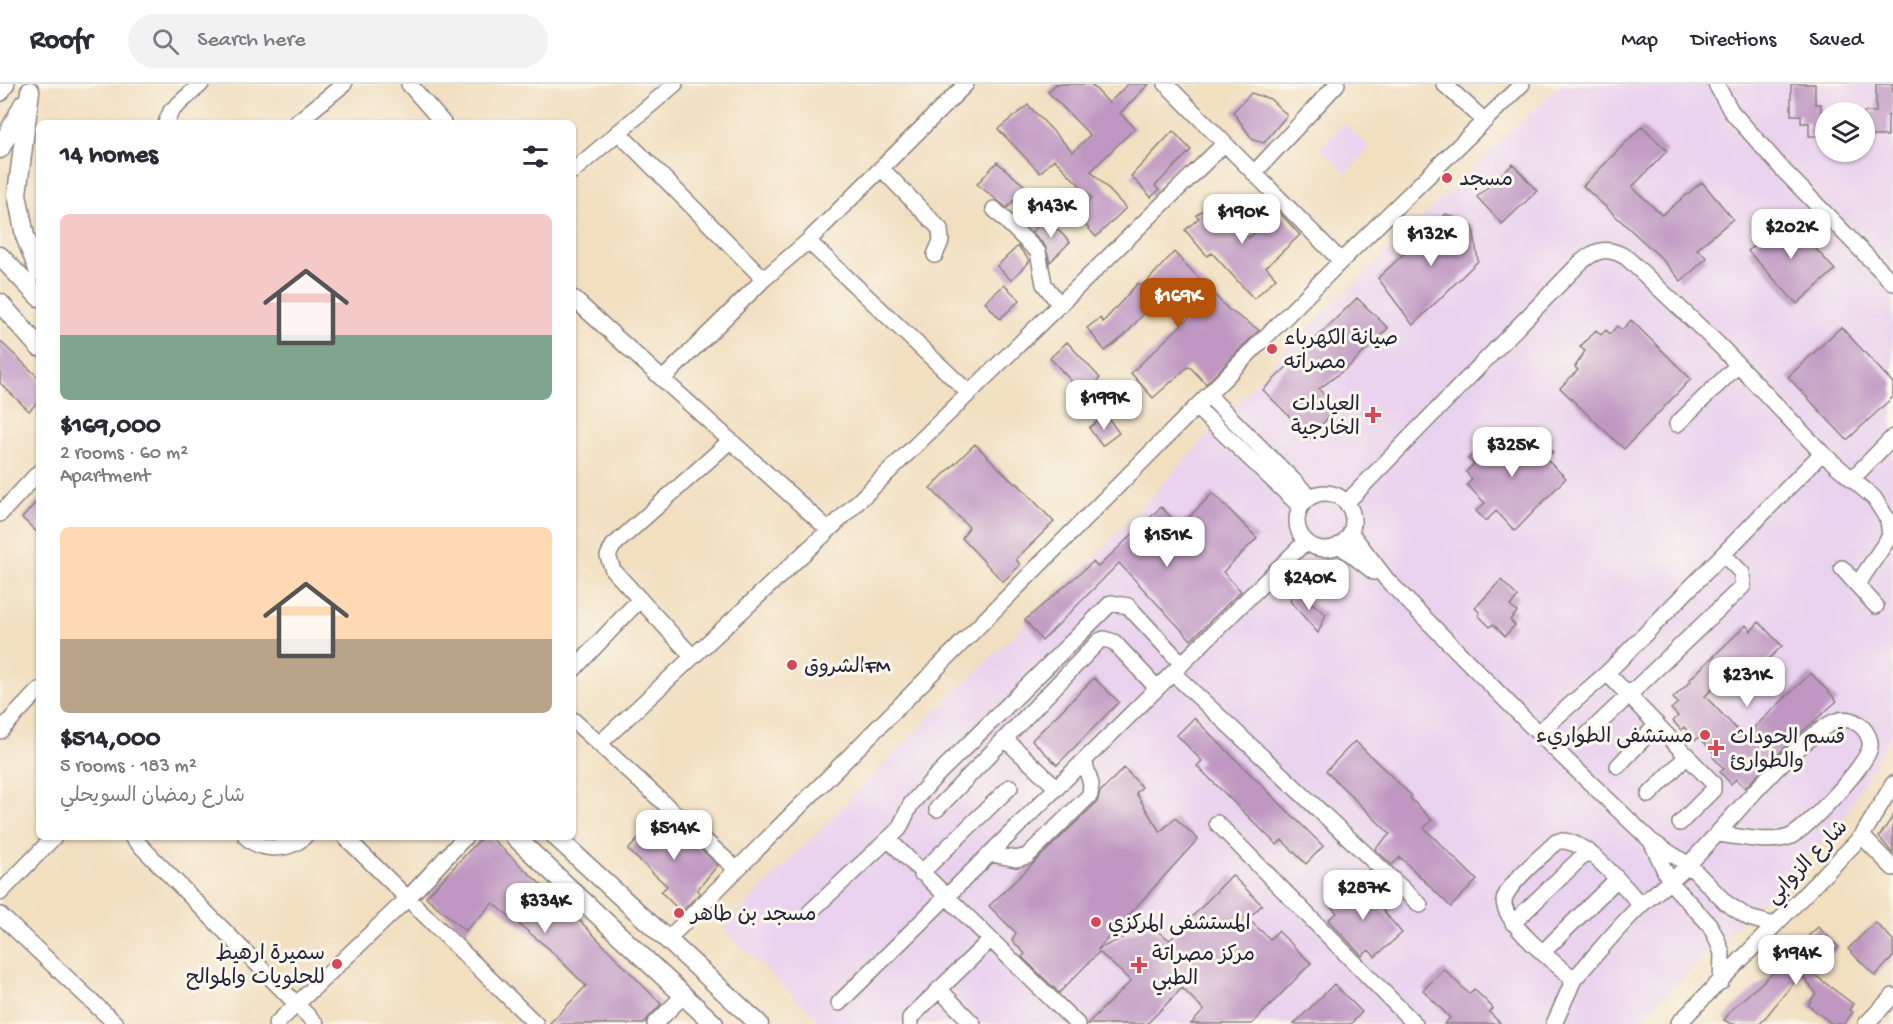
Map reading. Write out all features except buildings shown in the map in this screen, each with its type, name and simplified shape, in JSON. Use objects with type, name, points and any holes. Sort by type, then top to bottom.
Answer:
[{"type":"main road","points":[[0,92],[5,84]]},
{"type":"main road","points":[[0,149],[32,88]]},
{"type":"main road","points":[[32,88],[17,194],[25,236],[36,264]]},
{"type":"main road","points":[[0,256],[36,294]]},
{"type":"main road","points":[[0,303],[36,344]]},
{"type":"main road","points":[[518,840],[714,1024]]},
{"type":"main road","points":[[559,840],[759,1024]]},
{"type":"street","points":[[167,120],[171,111],[201,84]]},
{"type":"street","points":[[300,120],[344,84]]},
{"type":"street","points":[[410,84],[440,120]]},
{"type":"street","points":[[576,168],[675,84]]},
{"type":"street","points":[[664,378],[764,279],[808,241],[966,84]]},
{"type":"street","points":[[1166,84],[1341,261]]},
{"type":"street","points":[[1254,173],[1337,84]]},
{"type":"street","points":[[1444,84],[1485,121]]},
{"type":"street","points":[[668,939],[1341,261],[1522,84]]},
{"type":"street","points":[[1716,84],[1731,111],[1776,162],[1893,283]]},
{"type":"street","points":[[618,132],[764,279]]},
{"type":"street","points":[[599,744],[829,530],[1224,144]]},
{"type":"street","points":[[881,168],[940,228],[941,241],[935,255]]},
{"type":"street","points":[[994,209],[1038,252],[1044,284],[1060,305]]},
{"type":"street","points":[[808,241],[969,393]]},
{"type":"street","points":[[1347,502],[1580,263],[1599,250],[1618,252],[1627,258],[1738,365],[1822,453],[1883,509],[1890,536],[1857,585]]},
{"type":"street","points":[[576,301],[829,530]]},
{"type":"street","points":[[1677,424],[1738,365]]},
{"type":"street","points":[[1209,396],[1305,502]]},
{"type":"street","points":[[1197,408],[1305,502]]},
{"type":"street","points":[[1852,479],[1893,437]]},
{"type":"street","points":[[692,656],[610,565],[609,551],[730,441]]},
{"type":"street","points":[[1538,733],[1607,673],[1822,453]]},
{"type":"street","points":[[0,514],[36,475]]},
{"type":"street","points":[[1325,492],[1333,493],[1347,502],[1353,517],[1351,533],[1339,545],[1322,549],[1306,541],[1297,525],[1305,502],[1325,492]]},
{"type":"street","points":[[1351,533],[1387,580],[1538,733],[1652,841],[1689,865],[1726,903],[1749,918],[1774,925]]},
{"type":"street","points":[[839,1003],[1306,541]]},
{"type":"street","points":[[1339,545],[1387,580]]},
{"type":"street","points":[[1587,735],[1631,696],[1743,586],[1742,573],[1724,555]]},
{"type":"street","points":[[1842,568],[1876,606]]},
{"type":"street","points":[[576,667],[640,599]]},
{"type":"street","points":[[810,912],[898,829],[911,804],[934,778],[1112,603],[1128,606],[1178,668],[1419,905]]},
{"type":"street","points":[[937,809],[1104,639],[1114,642],[1157,688]]},
{"type":"street","points":[[1607,673],[1688,755],[1713,786],[1680,823]]},
{"type":"street","points":[[0,731],[36,693]]},
{"type":"street","points":[[1554,1024],[1574,980],[1641,905],[1689,865],[1717,834],[1750,800],[1780,763],[1827,724],[1848,718],[1865,729],[1870,748],[1865,760],[1798,832],[1779,839],[1717,834]]},
{"type":"street","points":[[576,723],[736,868]]},
{"type":"street","points":[[1618,766],[1657,724]]},
{"type":"street","points":[[1005,739],[1057,788]]},
{"type":"street","points":[[1649,795],[1688,755]]},
{"type":"street","points":[[992,854],[1016,859],[1027,856],[1082,802],[1091,790],[1084,761]]},
{"type":"street","name":"شارع الزوابي","points":[[1678,1024],[1687,1018],[1862,836],[1893,784]]},
{"type":"street","points":[[921,873],[1010,787]]},
{"type":"street","points":[[1217,823],[1414,1024]]},
{"type":"street","points":[[1862,836],[1893,868]]},
{"type":"street","points":[[888,839],[1077,1024]]},
{"type":"street","points":[[0,893],[51,840]]},
{"type":"street","points":[[135,840],[316,1024]]},
{"type":"street","points":[[249,840],[253,844],[269,848],[295,845],[301,840]]},
{"type":"street","points":[[348,840],[536,1024]]},
{"type":"street","points":[[276,1024],[408,898],[462,840]]},
{"type":"street","points":[[1652,841],[1670,882],[1709,924],[1716,937],[1722,953],[1721,982]]},
{"type":"street","points":[[1574,980],[1513,923],[1504,912],[1505,896],[1556,842],[1572,842],[1588,851],[1641,905]]},
{"type":"street","points":[[1513,923],[1588,851]]},
{"type":"street","points":[[1543,952],[1617,879]]},
{"type":"street","points":[[0,915],[116,1024]]},
{"type":"street","points":[[909,1024],[910,1018],[990,940]]},
{"type":"street","points":[[939,989],[973,1024]]},
{"type":"street","points":[[655,1024],[684,995]]},
{"type":"street","points":[[1866,1024],[1893,996]]},
{"type":"shaded area","points":[[1560,84],[1893,84],[1893,731],[1841,823],[1635,1024],[822,1024],[723,929],[938,709],[1096,556],[1293,343]]},
{"type":"shaded area","points":[[1344,123],[1369,148],[1346,173],[1320,148]]},
{"type":"place","name":"مسجد","points":[[1447,178]]},
{"type":"place","name":"صيانة الكهرباء مصراته","points":[[1272,349]]},
{"type":"place","name":"العيادات الخارجية","points":[[1373,415]]},
{"type":"place","name":"الشروقFM","points":[[792,665]]},
{"type":"place","name":"مستشفى الطواريء","points":[[1705,735]]},
{"type":"place","name":"قسم الحوداث والطوارئ","points":[[1716,748]]},
{"type":"place","name":"مسجد بن طاهر","points":[[679,913]]},
{"type":"place","name":"المستشفى المركزي","points":[[1096,922]]},
{"type":"place","name":"سميرة ارهيط للحلويات والموالح","points":[[337,964]]},
{"type":"place","name":"مركز مصراتة الطبي","points":[[1139,965]]}]
